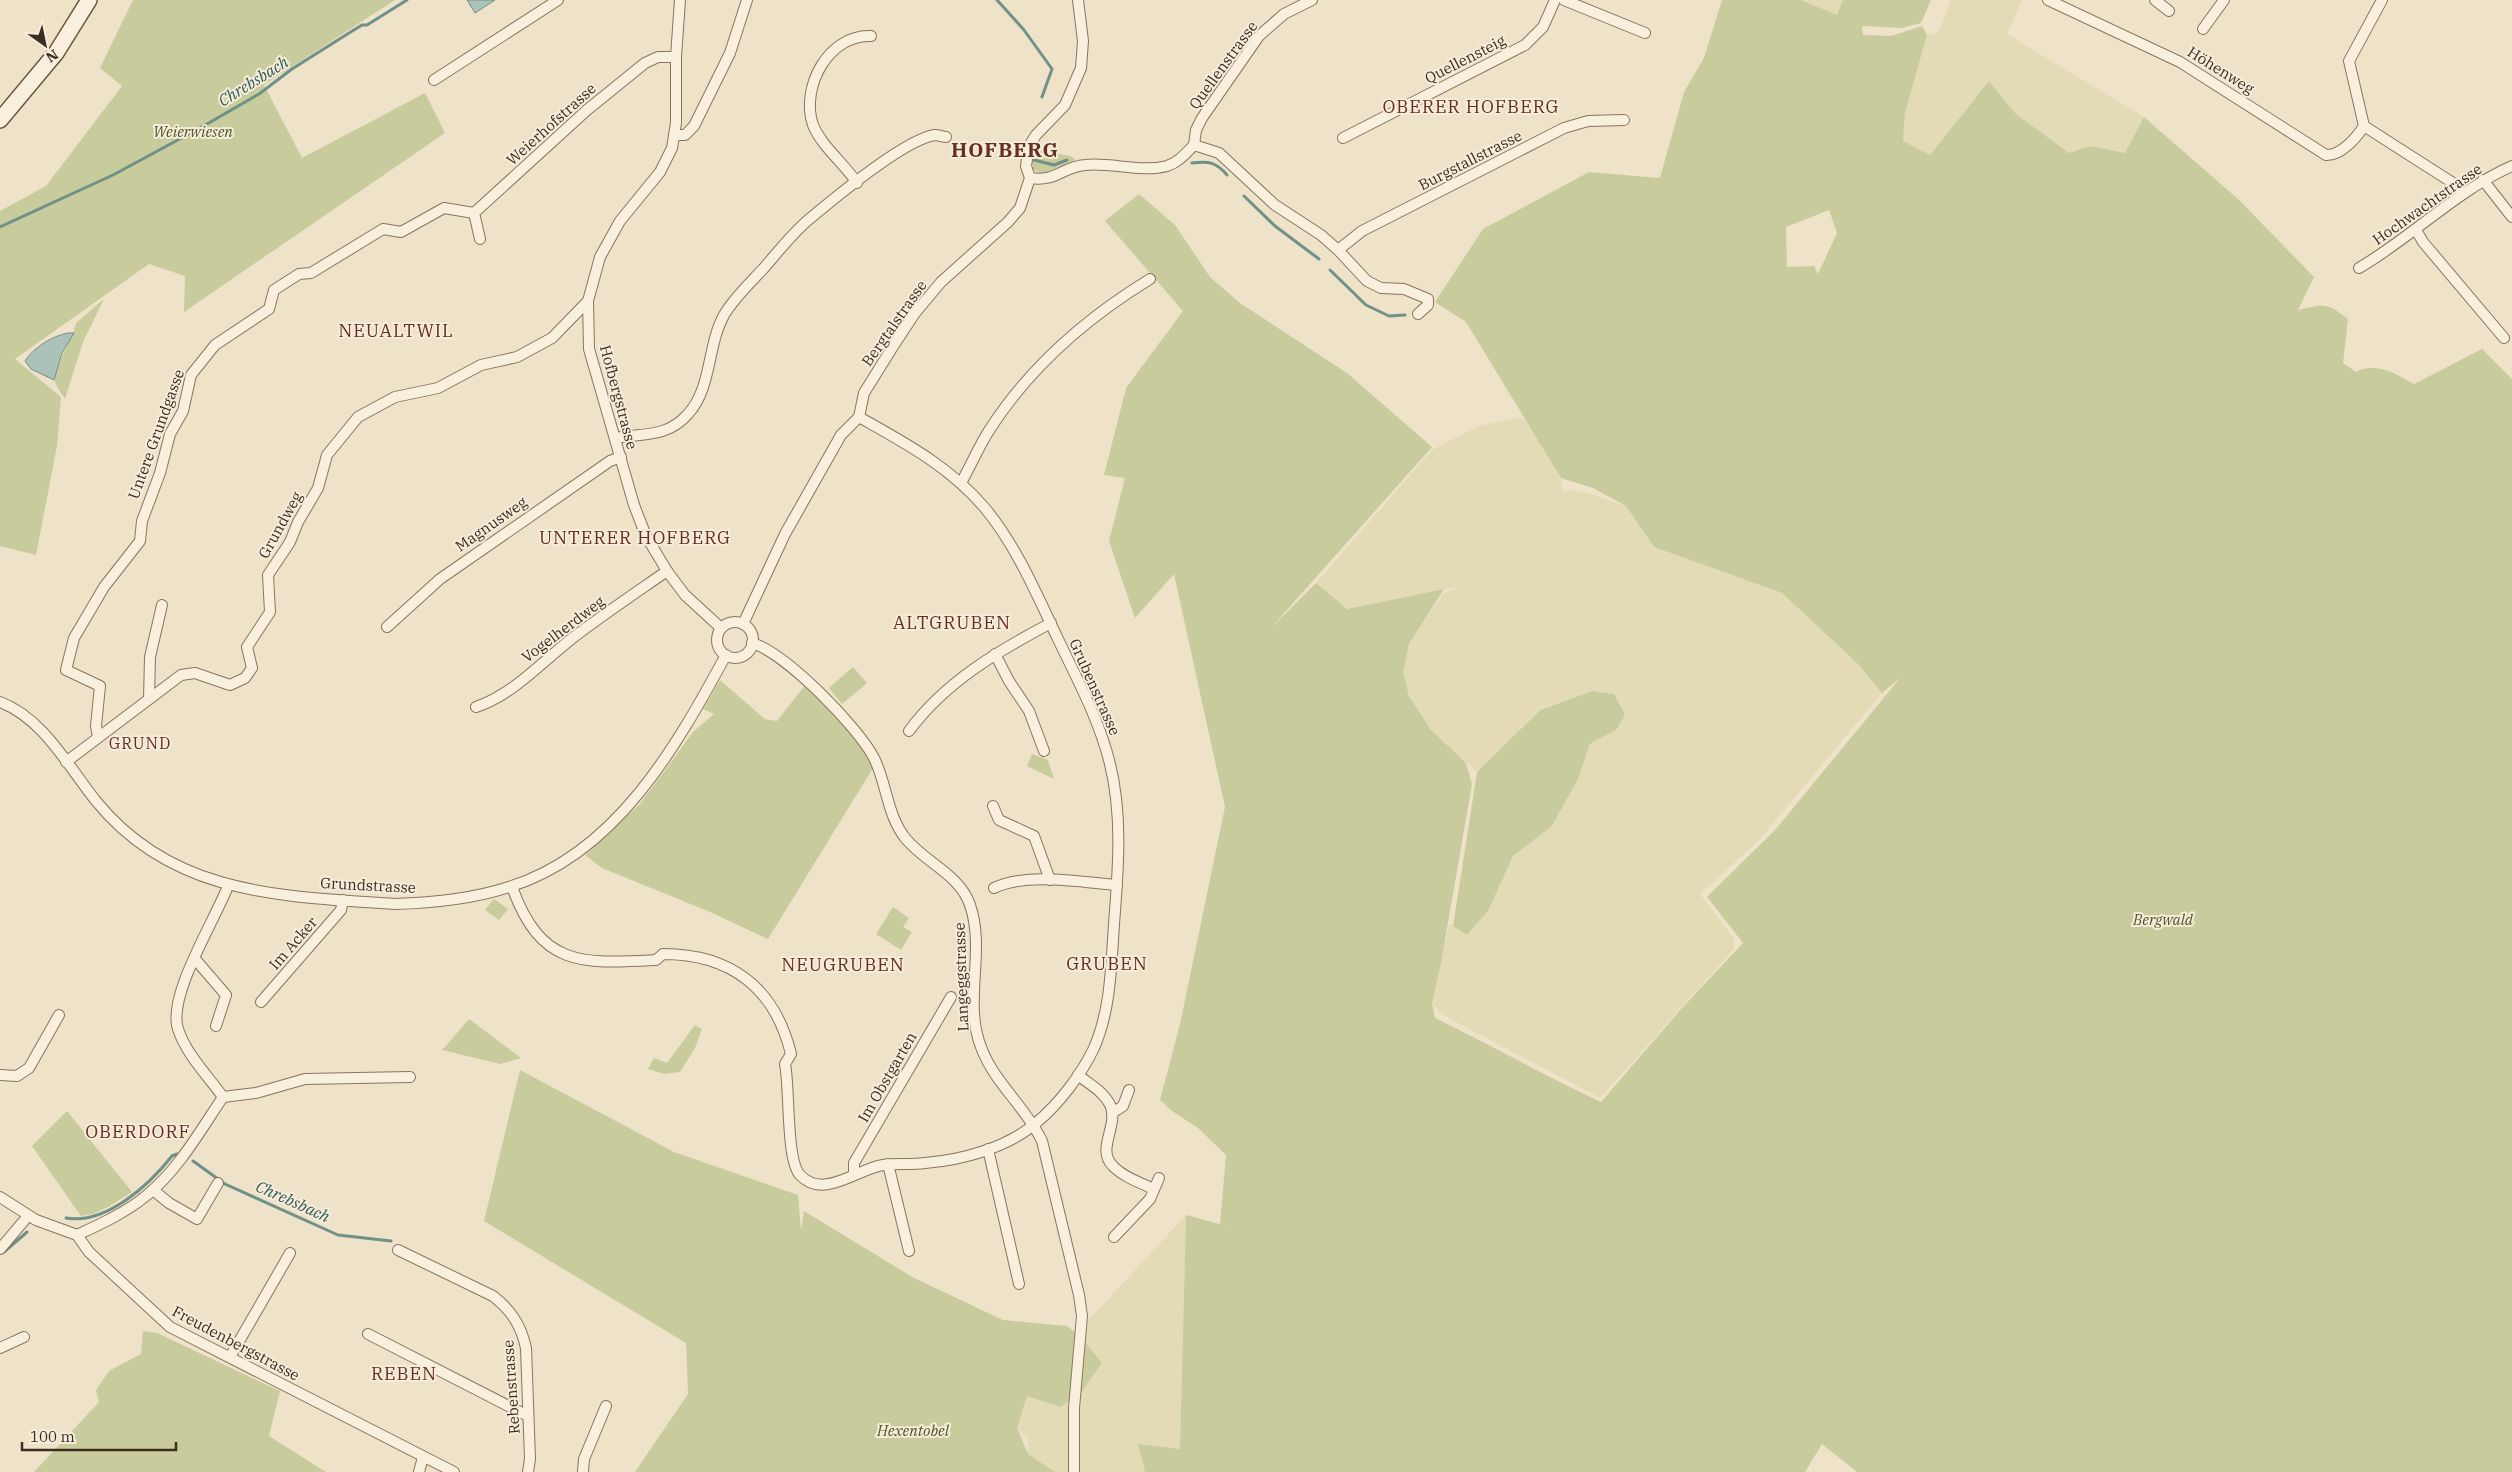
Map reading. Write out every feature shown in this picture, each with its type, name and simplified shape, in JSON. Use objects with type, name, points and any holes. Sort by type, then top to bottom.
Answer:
[{"type":"main road","points":[[0,120],[56,53],[90,0]]},
{"type":"street","points":[[434,80],[558,0]]},
{"type":"street","name":"Hofbergstrasse","points":[[680,0],[674,136],[665,165],[620,221],[608,241],[593,278],[588,301],[589,349],[640,522],[666,571],[692,602],[722,628]]},
{"type":"street","points":[[674,136],[683,136],[694,126],[730,54],[748,0]]},
{"type":"street","name":"Bergtalstrasse","points":[[859,417],[864,393],[915,313],[941,282],[1015,215],[1030,178],[1026,166],[1029,146],[1036,135],[1064,105],[1081,68],[1083,41],[1078,0]]},
{"type":"street","name":"Quellenstrasse","points":[[1194,145],[1196,130],[1202,118],[1259,36],[1284,14],[1312,0]]},
{"type":"street","name":"Quellensteig","points":[[1343,138],[1525,45],[1543,27],[1555,0]]},
{"type":"street","points":[[1564,0],[1646,33]]},
{"type":"street","name":"Höhenweg","points":[[2048,0],[2180,62],[2326,155],[2338,152],[2357,136],[2364,126]]},
{"type":"street","points":[[2155,0],[2169,10]]},
{"type":"street","points":[[2382,0],[2349,61],[2364,126],[2453,182],[2463,194]]},
{"type":"street","points":[[2204,29],[2221,1]]},
{"type":"street","points":[[857,183],[816,131],[812,119],[811,103],[817,75],[835,48],[851,38],[871,36]]},
{"type":"street","name":"Weierhofstrasse","points":[[474,214],[587,110],[645,63],[658,56],[676,57]]},
{"type":"street","name":"Burgstallstrasse","points":[[1338,250],[1362,231],[1564,128],[1588,121],[1624,120]]},
{"type":"street","points":[[615,438],[659,434],[675,426],[689,414],[702,388],[715,338],[724,315],[806,222],[897,153],[921,140],[936,135],[946,137]]},
{"type":"street","points":[[1030,178],[1047,180],[1074,167],[1088,165],[1163,166],[1178,161],[1194,145],[1219,153],[1274,205],[1321,235],[1338,250],[1358,273],[1374,286],[1404,290],[1428,299],[1428,305],[1418,314]]},
{"type":"street","name":"Hochwachtstrasse","points":[[2360,268],[2416,230],[2463,194],[2484,180],[2512,166]]},
{"type":"street","points":[[2484,180],[2512,217]]},
{"type":"street","name":"Untere Grundgasse","points":[[98,738],[96,726],[100,686],[66,670],[74,638],[104,586],[140,541],[142,521],[160,473],[170,434],[183,411],[191,375],[215,345],[269,309],[274,290],[299,274],[310,273],[383,229],[401,232],[444,208],[474,214]]},
{"type":"street","points":[[474,214],[480,239]]},
{"type":"street","points":[[2416,230],[2423,242],[2504,338]]},
{"type":"street","points":[[961,482],[991,428],[1039,368],[1086,324],[1112,303],[1150,279]]},
{"type":"street","name":"Grundweg","points":[[66,762],[177,677],[195,672],[230,685],[246,678],[252,668],[247,647],[270,612],[268,575],[290,542],[298,522],[318,488],[327,455],[358,417],[396,396],[438,388],[481,364],[517,357],[552,338],[588,301]]},
{"type":"street","points":[[743,624],[785,534],[816,478],[841,435],[859,417]]},
{"type":"street","name":"Grubenstrasse","points":[[859,417],[928,457],[961,482],[985,509],[1007,539],[1051,623],[1092,709],[1110,765],[1118,810],[1117,885],[1108,997],[1094,1048],[1078,1075],[1035,1125]]},
{"type":"street","name":"Magnusweg","points":[[387,627],[440,579],[473,554],[610,461],[620,457]]},
{"type":"street","name":"Vogelherdweg","points":[[476,707],[487,703],[516,684],[571,639],[666,571]]},
{"type":"street","points":[[149,699],[150,657],[162,605]]},
{"type":"street","points":[[731,623],[743,624],[751,632],[752,643],[750,648],[742,656],[731,657],[726,655],[718,643],[722,628],[731,623]]},
{"type":"street","points":[[910,732],[921,716],[940,697],[995,654],[1051,623]]},
{"type":"street","name":"Langeggstrasse","points":[[752,643],[786,663],[851,725],[875,760],[898,827],[922,854],[964,890],[975,921],[977,939],[975,1026],[980,1046],[996,1076],[1035,1125],[1042,1141],[1079,1295],[1082,1316],[1074,1408],[1074,1472]]},
{"type":"street","points":[[995,654],[1028,711],[1044,751]]},
{"type":"street","name":"Grundstrasse","points":[[0,702],[13,707],[35,723],[98,803],[148,848],[183,868],[228,886],[254,892],[394,904],[417,903],[475,896],[512,887],[550,870],[599,835],[627,808],[665,760],[695,712],[726,655]]},
{"type":"street","points":[[993,806],[1000,820],[1034,836],[1050,880]]},
{"type":"street","points":[[994,888],[1010,882],[1050,880],[1117,885]]},
{"type":"street","points":[[223,1097],[188,1049],[176,1022],[179,996],[228,886]]},
{"type":"street","points":[[512,887],[524,917],[534,930],[553,948],[572,958],[604,964],[656,960],[663,954],[694,955],[728,967],[747,979],[768,1002],[785,1029],[792,1054],[785,1064],[792,1158],[796,1170],[808,1181],[822,1185],[833,1184],[869,1167],[888,1164],[938,1162],[988,1149],[1035,1125]]},
{"type":"street","name":"Im Acker","points":[[262,1002],[341,910],[343,900]]},
{"type":"street","points":[[196,958],[226,995],[216,1026]]},
{"type":"street","name":"Im Obstgarten","points":[[854,1174],[854,1164],[951,997]]},
{"type":"street","points":[[0,1075],[17,1076],[29,1068],[44,1038],[59,1015]]},
{"type":"street","points":[[1078,1075],[1106,1098],[1112,1114],[1106,1155],[1109,1161],[1119,1171],[1154,1189]]},
{"type":"street","points":[[0,1197],[28,1216],[44,1224],[77,1235],[110,1218],[153,1190],[182,1158],[223,1097],[256,1093],[304,1079],[410,1077]]},
{"type":"street","points":[[1112,1114],[1123,1106],[1129,1090]]},
{"type":"street","points":[[988,1149],[1019,1284]]},
{"type":"street","points":[[888,1164],[910,1251]]},
{"type":"street","points":[[1114,1237],[1150,1199],[1159,1178]]},
{"type":"street","points":[[153,1190],[169,1203],[197,1219],[218,1183]]},
{"type":"street","points":[[0,1249],[28,1216]]},
{"type":"street","name":"Freudenbergstrasse","points":[[77,1235],[90,1252],[161,1321],[180,1333],[454,1472]]},
{"type":"street","name":"Rebenstrasse","points":[[398,1250],[485,1292],[507,1306],[523,1333],[526,1348],[530,1458],[528,1472]]},
{"type":"street","points":[[230,1358],[290,1253]]},
{"type":"street","points":[[368,1334],[528,1416]]},
{"type":"street","points":[[0,1348],[24,1337]]},
{"type":"street","points":[[583,1472],[584,1459],[606,1406]]},
{"type":"street","points":[[419,1472],[424,1457]]},
{"type":"shaded area","points":[[1801,0],[1843,0],[1837,15]]},
{"type":"shaded area","points":[[1951,0],[2022,0],[2007,34],[2144,117],[2125,153],[2091,146],[2069,153],[2016,114],[1989,81],[1930,155],[1903,141],[1905,113],[1927,35],[1939,32]]},
{"type":"shaded area","points":[[1514,418],[1526,419],[1561,478],[1564,495],[1568,490],[1585,492],[1626,506],[1654,547],[1782,593],[1858,664],[1882,693],[1758,841],[1700,894],[1734,939],[1733,950],[1600,1098],[1443,1015],[1432,1003],[1434,985],[1450,923],[1467,935],[1488,911],[1513,856],[1552,826],[1578,779],[1590,744],[1617,729],[1625,713],[1614,694],[1592,691],[1540,709],[1477,772],[1436,736],[1426,724],[1413,704],[1403,672],[1406,652],[1415,634],[1444,593],[1465,585],[1346,609],[1316,583],[1432,450],[1479,426]]},
{"type":"shaded area","points":[[1186,1215],[1180,1450],[1138,1444],[1145,1472],[1049,1472],[1028,1454],[1028,1438],[1017,1428],[1027,1396],[1060,1407],[1081,1337],[1089,1320]]},
{"type":"green space","name":"Weierwiesen","points":[[133,0],[395,0],[264,85],[302,158],[425,93],[445,133],[184,312],[185,276],[149,264],[15,359],[61,397],[57,446],[36,555],[0,546],[0,211],[46,186],[122,86],[100,68]]},
{"type":"green space","name":"Bergwald","points":[[1722,0],[1801,0],[1837,15],[1843,0],[1931,0],[1921,23],[1902,28],[1862,26],[1863,35],[1891,36],[1922,26],[1927,35],[1905,113],[1903,141],[1930,155],[1989,81],[2016,114],[2069,153],[2091,146],[2125,153],[2144,117],[2238,199],[2314,277],[2298,310],[2313,306],[2330,307],[2348,319],[2343,363],[2356,372],[2371,368],[2386,370],[2414,384],[2482,349],[2512,379],[2512,1472],[1857,1472],[1822,1444],[1805,1472],[1145,1472],[1138,1444],[1180,1449],[1186,1215],[1231,1227],[1220,1224],[1226,1155],[1198,1128],[1172,1111],[1160,1100],[1180,1024],[1225,807],[1174,574],[1135,618],[1109,541],[1125,478],[1104,475],[1126,388],[1183,311],[1105,221],[1139,194],[1175,225],[1210,277],[1240,303],[1347,373],[1432,447],[1269,630],[1316,583],[1347,609],[1444,589],[1409,644],[1403,672],[1409,696],[1430,729],[1466,763],[1472,784],[1441,963],[1432,1003],[1435,1018],[1601,1102],[1682,1008],[1743,943],[1707,897],[1776,829],[1900,678],[1882,693],[1858,664],[1782,593],[1654,547],[1626,506],[1593,488],[1561,478],[1466,322],[1435,302],[1483,229],[1589,172],[1660,178],[1684,92],[1704,58]],"holes":[[[1829,210],[1837,233],[1818,274],[1814,266],[1787,267],[1786,227]]]},
{"type":"green space","points":[[1033,149],[1070,156],[1074,158],[1075,162],[1054,172],[1038,172],[1033,169]]},
{"type":"green space","points":[[104,299],[83,342],[65,399],[55,382],[59,363],[76,323]]},
{"type":"green space","points":[[853,667],[867,683],[842,704],[829,688]]},
{"type":"green space","points":[[720,680],[765,719],[777,721],[806,684],[851,728],[873,762],[873,768],[768,939],[710,912],[602,868],[585,855],[640,804],[693,732],[714,714],[703,709]]},
{"type":"green space","points":[[1592,691],[1614,694],[1625,714],[1617,729],[1590,744],[1578,779],[1552,826],[1513,856],[1488,911],[1467,935],[1453,926],[1477,772],[1540,710]]},
{"type":"green space","points":[[1032,754],[1048,760],[1054,779],[1027,766]]},
{"type":"green space","points":[[494,899],[508,909],[499,920],[485,910]]},
{"type":"green space","points":[[893,907],[909,918],[903,927],[912,932],[901,950],[876,934]]},
{"type":"green space","points":[[469,1019],[521,1058],[500,1064],[442,1050]]},
{"type":"green space","points":[[695,1025],[702,1029],[695,1048],[680,1072],[664,1074],[648,1069],[654,1058],[667,1063]]},
{"type":"green space","name":"Hexentobel","points":[[520,1070],[674,1152],[798,1195],[801,1230],[804,1211],[914,1278],[1003,1320],[1067,1326],[1081,1337],[1102,1363],[1081,1393],[1060,1407],[1027,1396],[1017,1428],[1028,1454],[1055,1472],[635,1472],[688,1394],[686,1343],[484,1221]]},
{"type":"green space","points":[[67,1111],[132,1192],[93,1214],[81,1216],[32,1146]]},
{"type":"green space","points":[[143,1331],[157,1333],[280,1391],[269,1436],[326,1472],[34,1472],[99,1402],[96,1390],[109,1371],[141,1354]]},
{"type":"water","points":[[467,0],[495,0],[475,13]]},
{"type":"water","points":[[74,333],[62,353],[54,380],[31,369],[25,361],[33,351],[50,339]]},
{"type":"waterway","name":"Chrebsbach","points":[[0,227],[113,175],[200,128],[259,94],[292,69],[349,33],[362,25],[367,25],[407,0]]},
{"type":"waterway","points":[[997,0],[1024,30],[1052,69],[1042,97]]},
{"type":"waterway","points":[[1034,160],[1054,165],[1067,160]]},
{"type":"waterway","points":[[1192,163],[1212,163],[1227,175]]},
{"type":"waterway","points":[[1244,196],[1275,226],[1319,259]]},
{"type":"waterway","points":[[1330,270],[1366,305],[1389,316],[1405,315]]},
{"type":"waterway","name":"Chrebsbach","points":[[66,1218],[81,1219],[111,1209],[139,1190],[172,1156],[177,1154]]},
{"type":"waterway","name":"Chrebsbach","points":[[193,1161],[225,1184],[338,1235],[391,1241]]},
{"type":"waterway","name":"Chrebsbach","points":[[4,1252],[27,1232]]},
{"type":"district","name":"OBERER HOFBERG","points":[[1471,106]]},
{"type":"district","name":"HOFBERG","points":[[1005,149]]},
{"type":"district","name":"NEUALTWIL","points":[[396,330]]},
{"type":"district","name":"UNTERER HOFBERG","points":[[635,537]]},
{"type":"district","name":"ALTGRUBEN","points":[[952,622]]},
{"type":"district","name":"GRUND","points":[[140,743]]},
{"type":"district","name":"GRUBEN","points":[[1107,963]]},
{"type":"district","name":"NEUGRUBEN","points":[[843,964]]},
{"type":"district","name":"OBERDORF","points":[[138,1131]]},
{"type":"district","name":"REBEN","points":[[404,1373]]}]
